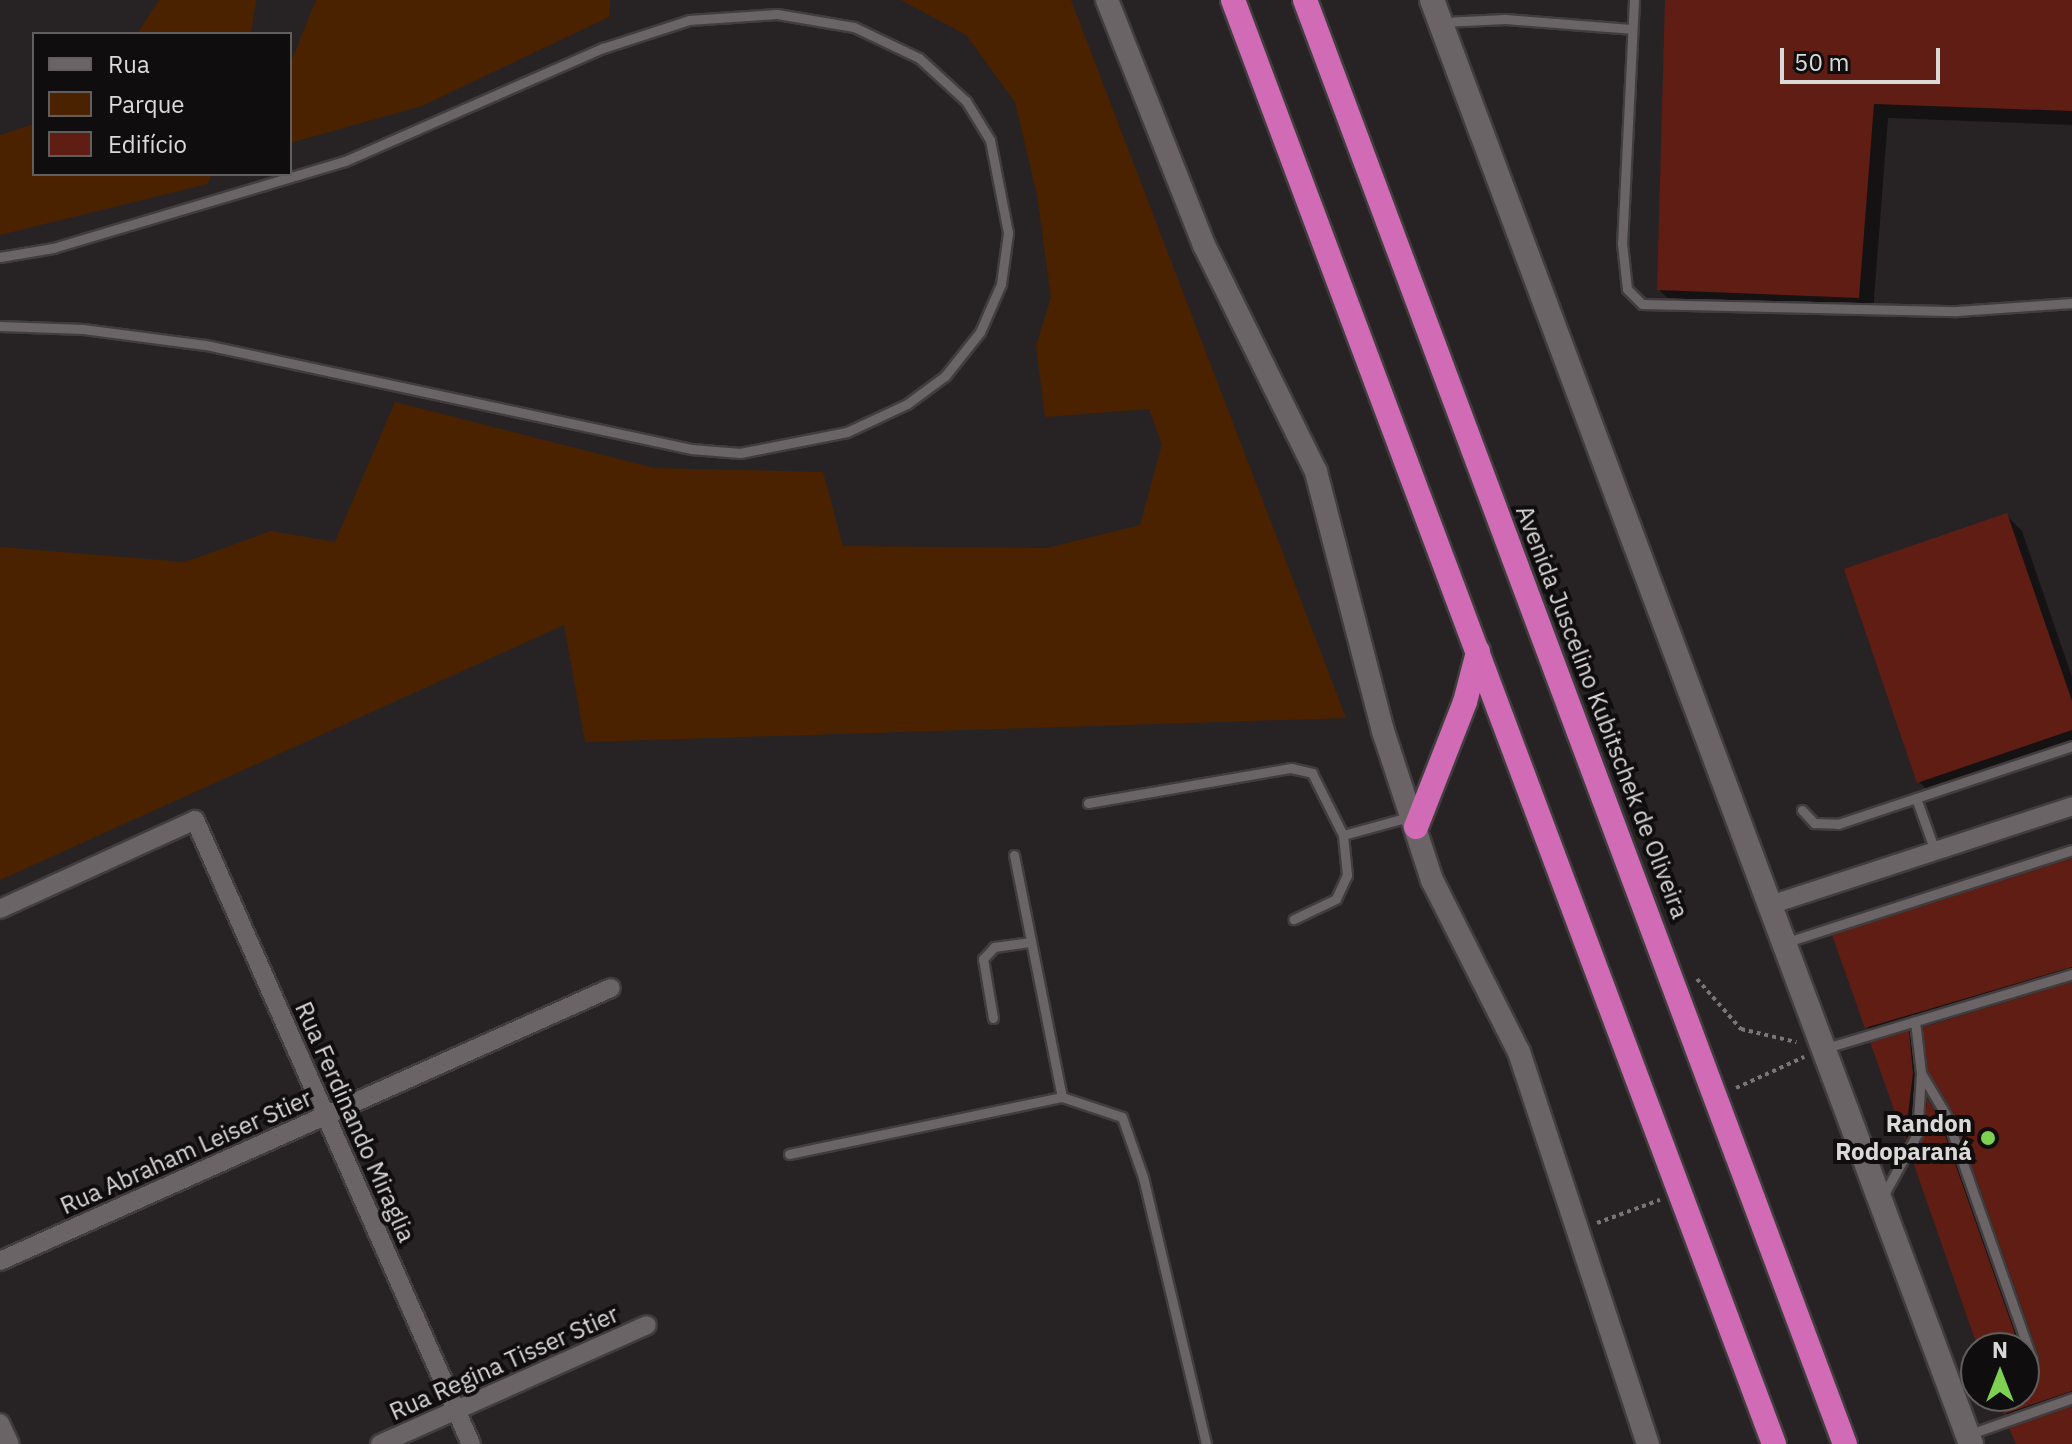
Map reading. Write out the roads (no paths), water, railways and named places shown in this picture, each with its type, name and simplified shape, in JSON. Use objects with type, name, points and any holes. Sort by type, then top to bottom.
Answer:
[{"type":"highway","points":[[1233,0],[1774,1444]]},
{"type":"highway","name":"Avenida Juscelino Kubitschek de Oliveira","points":[[1305,0],[1845,1444]]},
{"type":"highway","points":[[1414,822],[1465,702],[1478,652]]},
{"type":"main road","points":[[1436,11],[1969,1439]]},
{"type":"street","points":[[1107,0],[1204,245],[1316,472],[1383,731],[1432,880],[1519,1052],[1648,1444]]},
{"type":"street","points":[[1770,905],[2072,806]]},
{"type":"street","name":"Rua Ferdinando Miraglia","points":[[0,909],[195,820],[471,1444]]},
{"type":"street","name":"Rua Abraham Leiser Stier","points":[[0,1261],[611,988]]},
{"type":"street","name":"Rua Regina Tisser Stier","points":[[380,1444],[647,1325]]},
{"type":"street","points":[[0,1423],[10,1444]]},
{"type":"lane","points":[[1634,0],[1622,243],[1627,289],[1642,304],[1957,311],[2072,303]]},
{"type":"lane","points":[[1436,11],[1631,29]]},
{"type":"lane","points":[[0,257],[53,248],[345,161],[603,48],[689,20],[777,14],[854,27],[919,58],[966,101],[990,140],[1008,233],[1001,284],[980,332],[945,376],[907,404],[847,432],[740,453],[691,449],[220,348],[83,329],[0,326]]},
{"type":"lane","points":[[1802,810],[1826,826],[2072,746]]},
{"type":"lane","points":[[1088,803],[1291,768],[1312,773],[1343,835],[1347,875],[1336,899],[1294,919]]},
{"type":"lane","points":[[1916,798],[1935,851]]},
{"type":"lane","points":[[1343,835],[1414,822]]},
{"type":"lane","points":[[1784,943],[2072,850]]},
{"type":"lane","points":[[1014,855],[1062,1097]]},
{"type":"lane","points":[[993,1018],[983,959],[994,947],[1031,942]]},
{"type":"lane","points":[[1823,1049],[2072,974]]},
{"type":"lane","points":[[1880,1201],[1917,1134],[1921,1073],[1915,1021]]},
{"type":"lane","points":[[1921,1073],[1946,1115],[2022,1332]]},
{"type":"lane","points":[[789,1154],[1062,1097],[1122,1117],[1143,1177],[1206,1444]]},
{"type":"lane","points":[[1969,1439],[2070,1398],[2072,1413]]},
{"type":"place","name":"Randon Rodoparaná","points":[[1988,1138]]}]
